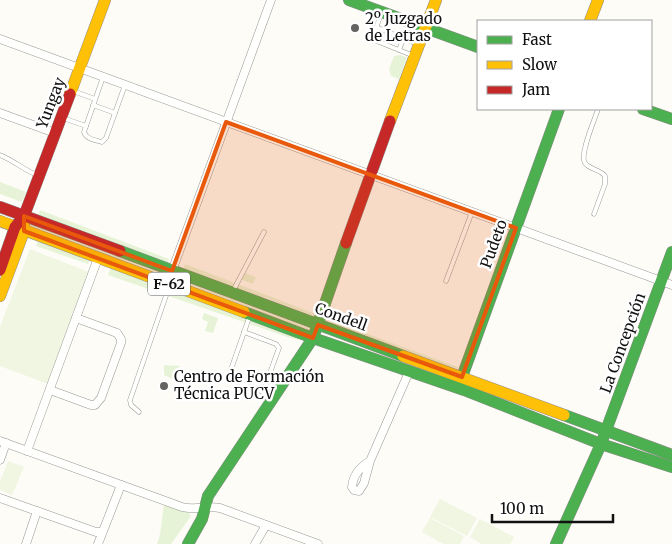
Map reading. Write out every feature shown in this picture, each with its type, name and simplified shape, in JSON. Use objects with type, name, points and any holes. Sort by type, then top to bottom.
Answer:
[{"type":"main road","name":"Yungay","points":[[0,296],[24,216],[105,0]]},
{"type":"main road","points":[[350,0],[477,47]]},
{"type":"main road","points":[[188,544],[202,519],[208,496],[313,338],[369,174],[436,0]]},
{"type":"main road","points":[[590,20],[598,0]]},
{"type":"main road","name":"Pudeto","points":[[464,390],[462,377],[559,110]]},
{"type":"main road","points":[[646,110],[672,119]]},
{"type":"main road","name":"Condell","points":[[0,206],[672,455]]},
{"type":"main road","name":"Condell","points":[[0,221],[313,338],[464,390],[602,444],[672,466]]},
{"type":"main road","name":"Yungay","points":[[0,270],[20,229]]},
{"type":"main road","name":"La Concepción","points":[[556,544],[602,444],[667,283],[672,252]]},
{"type":"street","points":[[172,271],[271,0]]},
{"type":"street","points":[[0,39],[667,283]]},
{"type":"street","points":[[0,113],[55,133]]},
{"type":"street","points":[[27,451],[98,258]]},
{"type":"street","points":[[50,390],[95,405],[101,398],[121,343],[117,333],[76,318]]},
{"type":"street","points":[[370,461],[409,372]]},
{"type":"street","points":[[0,460],[3,442],[185,508],[220,508],[318,544]]},
{"type":"street","points":[[98,544],[121,485]]},
{"type":"street","points":[[0,498],[36,512],[102,532]]},
{"type":"street","points":[[26,544],[36,512]]},
{"type":"street","points":[[255,544],[266,525]]},
{"type":"lane","points":[[382,12],[373,37],[374,40],[415,56]]},
{"type":"lane","points":[[399,50],[409,22]]},
{"type":"lane","points":[[376,27],[419,44]]},
{"type":"lane","points":[[103,77],[84,132],[98,141],[104,141],[106,138],[125,85]]},
{"type":"lane","points":[[71,90],[95,99]]},
{"type":"lane","points":[[93,105],[115,113]]},
{"type":"lane","points":[[594,214],[605,184],[605,176],[602,172],[588,166],[584,159],[585,147],[598,110]]},
{"type":"lane","points":[[61,117],[86,126]]},
{"type":"lane","points":[[0,155],[14,161],[22,169],[39,176]]},
{"type":"lane","points":[[446,281],[472,212]]},
{"type":"lane","points":[[232,293],[264,232]]},
{"type":"lane","points":[[139,412],[131,406],[130,400],[170,285]]},
{"type":"lane","points":[[250,315],[230,375],[232,380],[275,397]]},
{"type":"lane","points":[[244,332],[276,344],[279,348],[263,392]]},
{"type":"highlighted area","points":[[226,122],[516,228],[462,377],[318,325],[313,338],[24,231],[24,216],[172,271]]},
{"type":"green space","points":[[394,56],[407,57],[399,79],[391,76],[389,69]]},
{"type":"green space","points":[[0,182],[26,192],[22,202],[0,194]]},
{"type":"green space","points":[[40,210],[169,259],[167,265],[37,218]]},
{"type":"green space","points":[[30,223],[312,326],[310,333],[28,228]]},
{"type":"green space","points":[[39,238],[90,257],[88,264],[36,246]]},
{"type":"green space","points":[[30,249],[91,273],[48,384],[0,366],[0,327]]},
{"type":"green space","points":[[185,264],[316,314],[315,317],[266,298],[242,293],[183,271]]},
{"type":"green space","points":[[111,267],[300,337],[298,340],[287,337],[108,275]]},
{"type":"green space","points":[[245,273],[256,277],[253,284],[240,279]]},
{"type":"green space","points":[[204,313],[218,318],[213,333],[205,331],[208,322],[202,319]]},
{"type":"green space","points":[[332,321],[458,367],[457,372],[330,326]]},
{"type":"green space","points":[[164,365],[180,366],[173,379],[164,375]]},
{"type":"green space","points":[[8,461],[24,467],[12,495],[0,490],[0,482]]},
{"type":"green space","points":[[440,499],[477,518],[467,536],[430,517]]},
{"type":"green space","points":[[164,505],[188,512],[191,516],[171,544],[157,544],[160,531]]},
{"type":"green space","points":[[430,518],[464,536],[460,544],[444,544],[422,532]]},
{"type":"green space","points":[[480,519],[514,537],[510,544],[482,544],[470,537]]},
{"type":"traffic: fast","points":[[349,0],[477,47]]},
{"type":"traffic: fast","points":[[463,385],[462,377],[559,110]]},
{"type":"traffic: fast","points":[[646,110],[672,119]]},
{"type":"traffic: fast","points":[[188,544],[202,519],[208,496],[313,338],[346,243]]},
{"type":"traffic: fast","points":[[120,251],[403,356]]},
{"type":"traffic: fast","points":[[556,544],[601,444],[672,252]]},
{"type":"traffic: fast","points":[[244,312],[464,390],[601,444],[672,467]]},
{"type":"traffic: fast","points":[[564,415],[672,455]]},
{"type":"traffic: slow","points":[[70,94],[105,0]]},
{"type":"traffic: slow","points":[[390,121],[436,0]]},
{"type":"traffic: slow","points":[[590,20],[598,0]]},
{"type":"traffic: slow","points":[[0,221],[244,312]]},
{"type":"traffic: slow","points":[[0,296],[24,231],[24,223]]},
{"type":"traffic: slow","points":[[403,356],[564,415]]},
{"type":"traffic: jam","points":[[0,270],[15,227],[24,216],[70,94]]},
{"type":"traffic: jam","points":[[346,243],[390,121]]},
{"type":"traffic: jam","points":[[0,207],[120,251]]},
{"type":"place","name":"2º Juzgado de Letras","points":[[355,28]]},
{"type":"place","name":"Centro de Formación Técnica PUCV","points":[[164,386]]}]
